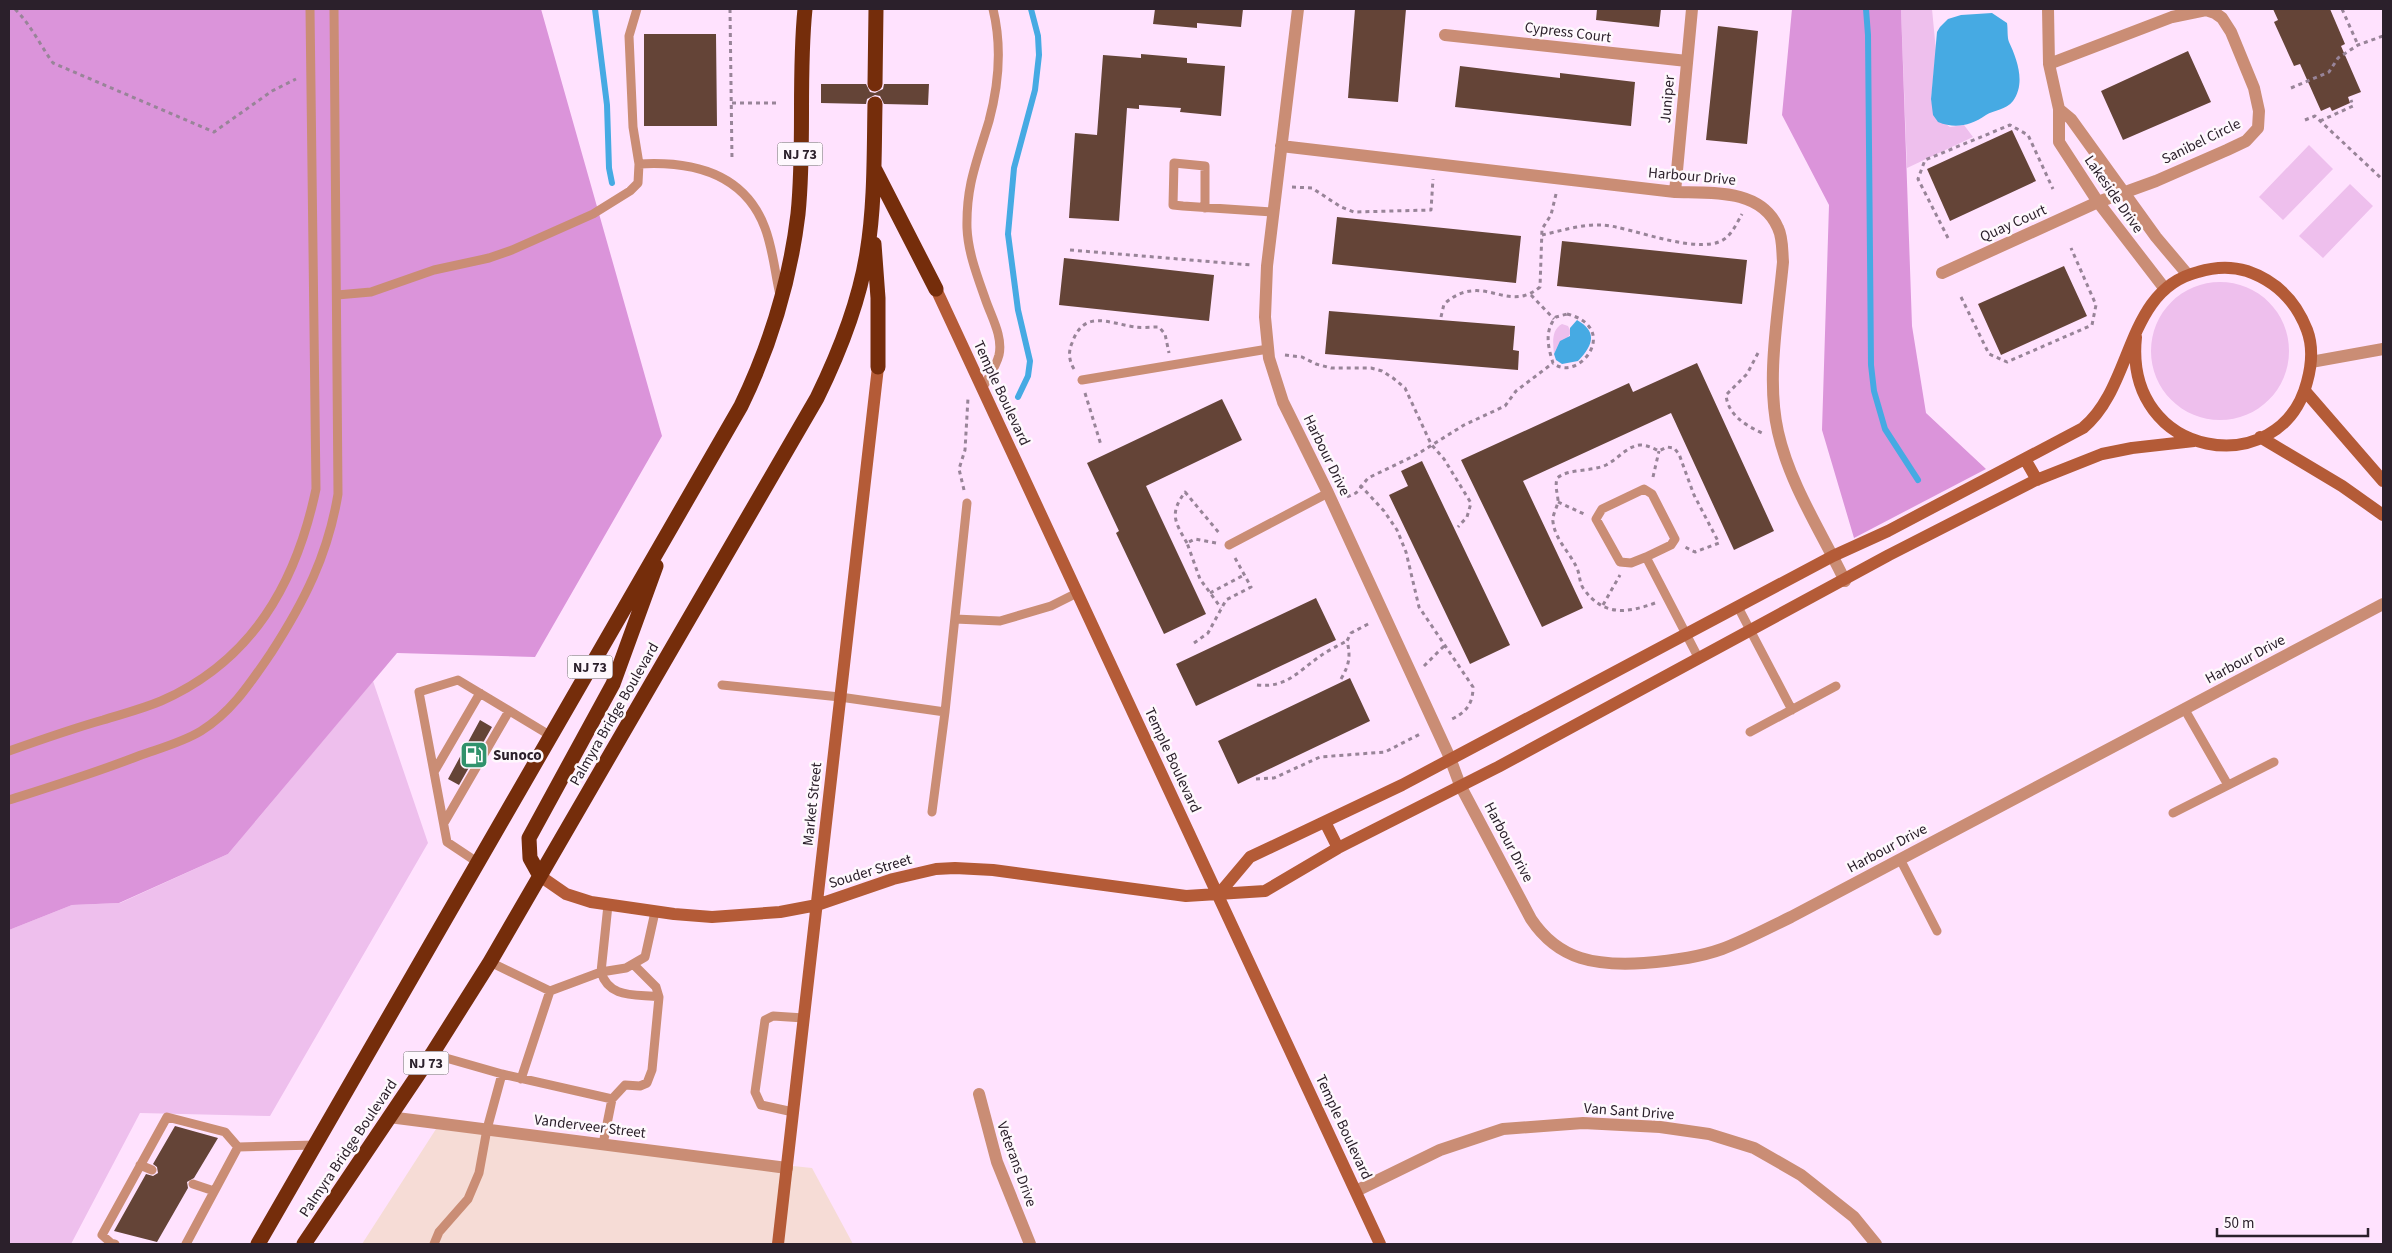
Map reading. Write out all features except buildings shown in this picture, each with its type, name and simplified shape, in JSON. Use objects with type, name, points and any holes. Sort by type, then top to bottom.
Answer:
[{"type":"highway","name":"NJ 73","points":[[781,298],[798,213],[805,9]]},
{"type":"highway","points":[[875,84],[876,9]]},
{"type":"highway","name":"NJ 73","points":[[874,168],[875,104]]},
{"type":"highway","name":"Palmyra Bridge Boulevard","points":[[304,1244],[432,1054],[490,962],[818,398],[839,350],[859,289],[871,222],[874,168]]},
{"type":"highway","points":[[874,168],[936,289]]},
{"type":"highway","points":[[871,222],[878,298],[878,367]]},
{"type":"highway","name":"Palmyra Bridge Boulevard","points":[[258,1244],[754,379],[766,351],[781,298]]},
{"type":"highway","points":[[540,876],[530,858],[529,838],[613,684],[666,533]]},
{"type":"street","name":"Harbour Drive","points":[[1298,9],[1267,266],[1265,317],[1268,354],[1283,402],[1328,493],[1450,758],[1460,785],[1540,932],[1564,952],[1580,958],[1612,965],[1659,963],[1692,958],[1722,949],[1791,917],[2383,604]]},
{"type":"street","name":"Juniper","points":[[1675,192],[1692,9]]},
{"type":"street","name":"Lakeside Drive","points":[[2048,9],[2049,64],[2059,109],[2059,142],[2098,202],[2165,290]]},
{"type":"street","name":"Sanibel Circle","points":[[2049,64],[2184,14],[2206,10],[2222,18],[2228,26],[2254,88],[2259,111],[2258,128],[2246,140],[2227,150],[2098,202]]},
{"type":"street","name":"Cypress Court","points":[[1445,34],[1687,61]]},
{"type":"street","name":"Lakeside Drive","points":[[2059,109],[2071,119],[2123,193],[2188,275]]},
{"type":"street","name":"Harbour Drive","points":[[1281,146],[1675,192],[1723,193],[1750,200],[1772,219],[1779,229],[1782,245],[1783,262],[1773,395],[1779,438],[1794,480],[1845,581]]},
{"type":"street","name":"Quay Court","points":[[1942,273],[2098,202]]},
{"type":"street","points":[[1218,895],[1250,857],[1394,789],[1833,556],[1888,531],[2025,459],[2089,423],[2103,405],[2136,337],[2146,311],[2165,290],[2188,275],[2209,269],[2226,268],[2260,276],[2276,286],[2290,299],[2301,315],[2308,334],[2311,362],[2305,391],[2284,421],[2260,437],[2232,445],[2214,445],[2194,441],[2177,433],[2163,422],[2151,408],[2142,393],[2134,358],[2136,337]]},
{"type":"street","name":"Temple Boulevard","points":[[936,289],[1380,1244]]},
{"type":"street","points":[[2311,362],[2383,349]]},
{"type":"street","name":"Market Street","points":[[778,1244],[878,367]]},
{"type":"street","points":[[2305,391],[2383,481]]},
{"type":"street","points":[[2260,437],[2342,486],[2383,515]]},
{"type":"street","points":[[1218,895],[1265,891],[1338,848],[1751,632],[1889,556],[2037,480],[2102,454],[2132,448],[2194,441]]},
{"type":"street","points":[[2025,459],[2037,480]]},
{"type":"street","points":[[1324,822],[1338,848]]},
{"type":"street","name":"Souder Street","points":[[540,876],[566,894],[608,905],[655,912],[712,917],[780,912],[817,904],[901,877],[936,869],[955,868],[993,870],[1186,896],[1218,895]]},
{"type":"street","name":"Veterans Drive","points":[[979,1094],[997,1162],[1030,1244]]},
{"type":"street","name":"Vanderveer Street","points":[[389,1117],[787,1168]]},
{"type":"street","name":"Van Sant Drive","points":[[1356,1191],[1440,1150],[1504,1129],[1583,1123],[1660,1127],[1709,1134],[1754,1148],[1801,1175],[1854,1218],[1876,1244]]},
{"type":"lane","points":[[9,751],[132,712],[187,688],[212,671],[258,627],[277,600],[290,573],[307,529],[316,489],[310,9]]},
{"type":"lane","points":[[9,800],[81,778],[200,732],[222,716],[251,684],[294,619],[313,580],[325,549],[334,518],[338,494],[334,9]]},
{"type":"lane","points":[[336,295],[371,292],[434,270],[489,258],[512,250],[593,214],[609,206],[630,191],[638,183],[639,164],[633,127],[629,36],[636,9]]},
{"type":"lane","points":[[982,389],[996,365],[1000,345],[972,256],[967,230],[967,205],[969,184],[989,120],[998,78],[998,30],[994,9]]},
{"type":"lane","points":[[639,164],[666,162],[702,168],[738,190],[757,212],[764,226],[781,298]]},
{"type":"lane","points":[[1205,208],[1205,166],[1174,162],[1173,205],[1205,208],[1273,212]]},
{"type":"lane","points":[[1082,380],[1268,354]]},
{"type":"lane","points":[[1644,489],[1648,491],[1652,494],[1674,539],[1671,545],[1646,557],[1625,564],[1615,556],[1596,518],[1602,509],[1638,491],[1644,489]]},
{"type":"lane","points":[[1229,545],[1328,493]]},
{"type":"lane","points":[[932,812],[945,712],[967,503]]},
{"type":"lane","points":[[1646,557],[1699,659]]},
{"type":"lane","points":[[955,619],[1000,621],[1051,606],[1077,593]]},
{"type":"lane","points":[[1738,607],[1792,710]]},
{"type":"lane","points":[[477,862],[447,842],[419,692],[458,680],[551,736]]},
{"type":"lane","points":[[722,685],[840,697],[945,712]]},
{"type":"lane","points":[[1750,732],[1836,686]]},
{"type":"lane","points":[[434,772],[480,694]]},
{"type":"lane","points":[[2185,710],[2228,785]]},
{"type":"lane","points":[[444,823],[509,711]]},
{"type":"lane","points":[[2173,812],[2274,762]]},
{"type":"lane","points":[[1900,859],[1937,931]]},
{"type":"lane","points":[[608,905],[601,972],[604,983],[610,989],[620,993],[659,997]]},
{"type":"lane","points":[[490,962],[550,991],[601,972],[626,968],[644,957],[655,912]]},
{"type":"lane","points":[[603,1144],[612,1099],[625,1086],[640,1086],[647,1083],[650,1077],[659,997],[656,987],[634,964]]},
{"type":"lane","points":[[521,1078],[550,991]]},
{"type":"lane","points":[[793,1112],[761,1105],[755,1092],[765,1020],[773,1016],[804,1018]]},
{"type":"lane","points":[[432,1054],[502,1074],[612,1099]]},
{"type":"lane","points":[[434,1244],[439,1232],[468,1199],[479,1173],[487,1129],[502,1074]]},
{"type":"lane","points":[[115,1244],[102,1235],[166,1117],[225,1132],[238,1147]]},
{"type":"lane","points":[[238,1147],[316,1145]]},
{"type":"lane","points":[[186,1244],[238,1147]]},
{"type":"lane","points":[[140,1165],[152,1170]]},
{"type":"lane","points":[[193,1184],[214,1191]]},
{"type":"path","points":[[15,9],[30,24],[38,43],[53,63],[214,132],[272,91],[296,80],[296,71]]},
{"type":"path","points":[[730,9],[732,160]]},
{"type":"path","points":[[2342,9],[2358,45]]},
{"type":"path","points":[[2291,88],[2329,72],[2338,58],[2358,45],[2383,36]]},
{"type":"path","points":[[2320,121],[2353,106],[2351,100]]},
{"type":"path","points":[[732,103],[777,103]]},
{"type":"path","points":[[2305,120],[2315,116],[2383,180]]},
{"type":"path","points":[[1948,238],[1918,179],[1925,160],[2010,125],[2028,136],[2053,189]]},
{"type":"path","points":[[1276,185],[1312,188],[1341,207],[1354,212],[1431,210],[1435,164]]},
{"type":"path","points":[[1441,317],[1444,304],[1465,290],[1488,290],[1518,298],[1531,294],[1540,287],[1542,229],[1552,210],[1558,178]]},
{"type":"path","points":[[1542,235],[1602,224],[1638,231],[1659,239],[1704,245],[1723,240],[1728,236],[1750,200]]},
{"type":"path","points":[[1961,297],[1988,354],[2006,362],[2092,325],[2096,306],[2071,248]]},
{"type":"path","points":[[1070,250],[1267,266]]},
{"type":"path","points":[[1531,294],[1554,319]]},
{"type":"path","points":[[1567,314],[1579,318],[1591,326],[1594,333],[1594,341],[1586,358],[1573,368],[1558,368],[1553,363],[1549,351],[1548,331],[1554,319],[1567,314]]},
{"type":"path","points":[[1101,445],[1082,380],[1072,365],[1069,351],[1076,332],[1093,320],[1108,320],[1135,327],[1159,327],[1165,334],[1170,354],[1179,353]]},
{"type":"path","points":[[1776,343],[1757,354],[1747,374],[1726,395],[1727,405],[1749,426],[1763,434],[1779,438]]},
{"type":"path","points":[[1268,354],[1302,357],[1316,364],[1331,368],[1352,367],[1382,371],[1405,388],[1431,444],[1444,459],[1470,504],[1467,517],[1458,528]]},
{"type":"path","points":[[1328,493],[1337,489],[1342,499],[1356,493],[1360,485],[1368,478],[1416,455],[1464,425],[1505,406],[1516,391],[1553,363]]},
{"type":"path","points":[[967,503],[959,469],[964,450],[968,397]]},
{"type":"path","points":[[1659,451],[1650,446],[1640,445],[1632,447],[1606,465],[1580,472],[1563,473],[1557,478],[1555,489],[1558,502],[1553,521],[1556,535],[1577,568],[1582,587],[1603,605],[1611,610],[1633,611],[1668,598]]},
{"type":"path","points":[[1659,451],[1667,447],[1674,448],[1679,454],[1694,495],[1719,543],[1695,552],[1673,541]]},
{"type":"path","points":[[1648,491],[1658,464],[1659,451]]},
{"type":"path","points":[[1360,485],[1384,511],[1397,530],[1406,552],[1419,606],[1430,626],[1469,678],[1473,687],[1470,706],[1461,715],[1444,722]]},
{"type":"path","points":[[1194,643],[1208,633],[1226,600],[1251,587],[1229,545],[1185,492],[1177,503],[1174,520],[1187,543],[1200,579],[1221,608]]},
{"type":"path","points":[[1558,502],[1596,518]]},
{"type":"path","points":[[1187,543],[1195,539],[1229,545]]},
{"type":"path","points":[[1603,605],[1614,588],[1625,564]]},
{"type":"path","points":[[1210,593],[1244,576]]},
{"type":"path","points":[[1257,685],[1266,686],[1286,682],[1319,657],[1346,641],[1351,633],[1384,616]]},
{"type":"path","points":[[1341,679],[1348,668],[1350,655],[1346,641]]},
{"type":"path","points":[[1412,678],[1445,644]]},
{"type":"path","points":[[1256,779],[1274,778],[1320,757],[1385,752],[1423,732]]},
{"type":"shaded area","points":[[9,9],[541,9],[662,436],[535,657],[397,653],[228,854],[119,903],[72,905],[9,930]]},
{"type":"shaded area","points":[[1792,9],[1901,9],[1912,326],[1926,413],[1986,469],[1854,538],[1822,430],[1829,205],[1782,115]]},
{"type":"shaded area","points":[[1901,9],[1932,9],[1936,51],[1931,99],[1935,116],[1950,127],[1964,125],[1973,137],[1907,168]]},
{"type":"shaded area","points":[[2309,145],[2333,169],[2283,220],[2259,197]]},
{"type":"shaded area","points":[[2350,184],[2373,206],[2323,258],[2299,236]]},
{"type":"shaded area","points":[[2220,282],[2246,287],[2269,302],[2284,325],[2289,351],[2284,377],[2269,400],[2246,415],[2220,420],[2194,415],[2171,400],[2156,377],[2151,351],[2156,325],[2171,302],[2194,287]]},
{"type":"shaded area","points":[[1562,324],[1568,326],[1571,332],[1558,346],[1554,354],[1554,333]]},
{"type":"shaded area","points":[[373,681],[428,843],[270,1116],[140,1113],[71,1244],[9,1244],[9,930],[72,905],[120,903],[228,854]]},
{"type":"shaded area","points":[[436,1129],[812,1168],[853,1244],[362,1244]]},
{"type":"water","points":[[1992,13],[2007,23],[2008,40],[2019,71],[2020,79],[2017,94],[2007,106],[1968,124],[1956,126],[1938,122],[1933,115],[1931,99],[1937,32],[1948,19],[1961,15]]},
{"type":"water","points":[[1577,320],[1588,329],[1591,339],[1590,344],[1578,361],[1562,364],[1556,360],[1554,354],[1560,341],[1570,336],[1570,328]]},
{"type":"waterway","points":[[595,9],[607,105],[609,168],[612,183]]},
{"type":"waterway","points":[[1018,397],[1028,376],[1030,361],[1018,310],[1008,234],[1014,168],[1035,90],[1039,55],[1038,36],[1031,9]]},
{"type":"waterway","points":[[1866,9],[1868,35],[1871,365],[1874,391],[1885,429],[1918,480]]},
{"type":"place","name":"Sunoco","points":[[474,755]]}]
